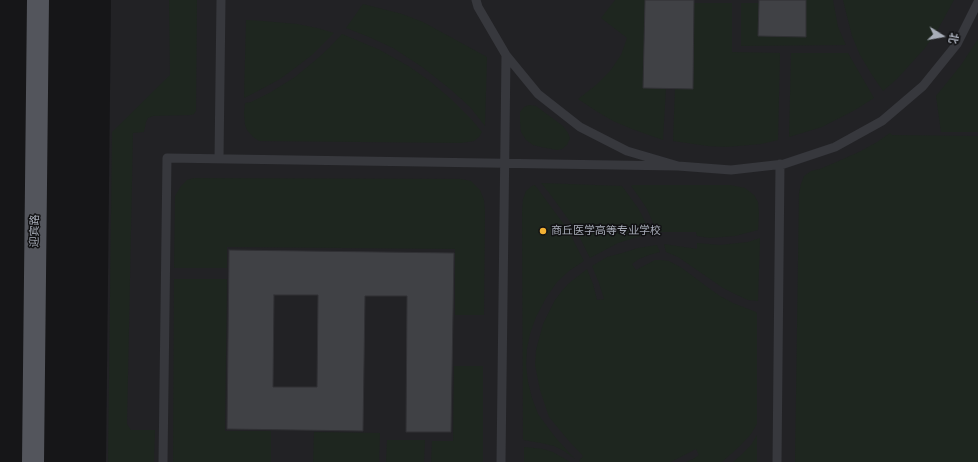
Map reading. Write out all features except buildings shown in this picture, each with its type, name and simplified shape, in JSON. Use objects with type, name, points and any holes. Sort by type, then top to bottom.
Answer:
[{"type":"main road","name":"迎宾路","points":[[33,462],[38,0]]},
{"type":"lane","points":[[219,159],[221,0]]},
{"type":"lane","points":[[476,0],[478,7],[506,55],[538,94],[580,127],[627,151],[678,166]]},
{"type":"lane","points":[[163,462],[167,158],[678,166],[730,170],[784,164],[835,147],[882,121],[923,86],[957,44],[978,2]]},
{"type":"lane","points":[[501,462],[506,55]]},
{"type":"lane","points":[[777,462],[780,164]]},
{"type":"shaded area","name":"商丘医学高等专业学校","points":[[111,0],[978,0],[978,462],[106,462]]},
{"type":"shaded area","points":[[169,0],[197,0],[196,111],[191,115],[153,116],[148,118],[144,132],[133,133],[127,424],[131,430],[155,430],[154,462],[108,462],[112,132],[170,75]]},
{"type":"shaded area","points":[[615,0],[645,0],[643,88],[666,88],[663,140],[613,121],[578,99],[596,85],[610,71],[621,55],[627,38],[601,18]]},
{"type":"shaded area","points":[[806,0],[833,0],[838,27],[846,45],[741,46],[741,3],[759,3],[758,36],[806,36]]},
{"type":"shaded area","points":[[843,0],[954,0],[937,31],[925,48],[897,79],[883,91],[860,55],[852,36]]},
{"type":"shaded area","points":[[694,3],[732,3],[732,52],[780,53],[778,140],[761,144],[726,147],[673,141],[675,88],[693,88]]},
{"type":"shaded area","points":[[363,4],[402,14],[423,22],[487,57],[485,126],[470,107],[422,67],[393,48],[346,28]]},
{"type":"shaded area","points":[[246,20],[297,24],[334,33],[312,55],[280,79],[244,98]]},
{"type":"shaded area","points":[[342,34],[380,50],[410,67],[431,82],[472,120],[482,132],[479,137],[474,141],[461,143],[259,141],[253,137],[245,125],[245,103],[251,102],[271,92],[295,77],[329,48]]},
{"type":"shaded area","points":[[978,39],[978,132],[941,132],[936,96],[961,65]]},
{"type":"shaded area","points":[[791,53],[848,53],[874,98],[855,110],[822,127],[789,137]]},
{"type":"shaded area","points":[[529,105],[536,106],[563,126],[570,138],[567,145],[562,149],[557,150],[533,145],[526,140],[521,132],[520,112],[524,107]]},
{"type":"shaded area","points":[[890,133],[892,135],[978,136],[978,301],[974,301],[978,303],[978,462],[795,462],[799,193],[801,184],[804,176],[811,171],[820,169],[861,151]]},
{"type":"shaded area","points":[[194,178],[461,179],[471,181],[480,190],[484,200],[484,315],[455,315],[455,249],[227,247],[227,268],[174,268],[175,196],[187,180]]},
{"type":"shaded area","points":[[541,183],[622,186],[638,208],[651,233],[618,243],[590,258],[576,230]]},
{"type":"shaded area","points":[[535,185],[568,230],[584,261],[569,271],[557,282],[546,298],[536,317],[530,334],[526,365],[528,382],[538,414],[555,437],[575,459],[554,446],[523,440],[522,211],[523,199],[526,191]]},
{"type":"shaded area","points":[[730,185],[745,188],[754,195],[758,202],[758,230],[735,236],[710,238],[697,236],[696,232],[657,232],[647,209],[631,186]]},
{"type":"shaded area","points":[[760,238],[758,301],[748,300],[723,288],[678,257],[666,252],[664,244],[697,249],[697,243],[720,245],[748,242]]},
{"type":"shaded area","points":[[657,245],[660,252],[639,259],[632,264],[636,270],[655,260],[669,261],[682,268],[720,296],[756,312],[757,424],[751,434],[740,446],[722,462],[686,462],[699,455],[696,449],[671,462],[581,462],[579,461],[583,456],[549,417],[540,390],[535,365],[536,350],[543,324],[555,300],[561,292],[568,284],[587,269],[597,300],[604,299],[592,266],[607,257],[638,248]]},
{"type":"shaded area","points":[[174,279],[227,279],[225,431],[271,431],[271,462],[173,462]]},
{"type":"shaded area","points":[[454,366],[483,366],[483,462],[431,462],[432,441],[453,441]]},
{"type":"shaded area","points":[[314,432],[380,433],[379,462],[313,462]]},
{"type":"shaded area","points":[[757,435],[757,462],[733,462],[751,445]]},
{"type":"shaded area","points":[[387,440],[425,440],[424,462],[386,462]]},
{"type":"shaded area","points":[[524,447],[543,449],[553,452],[570,462],[524,462]]},
{"type":"place","name":"商丘医学高等专业学校","points":[[543,231]]}]
